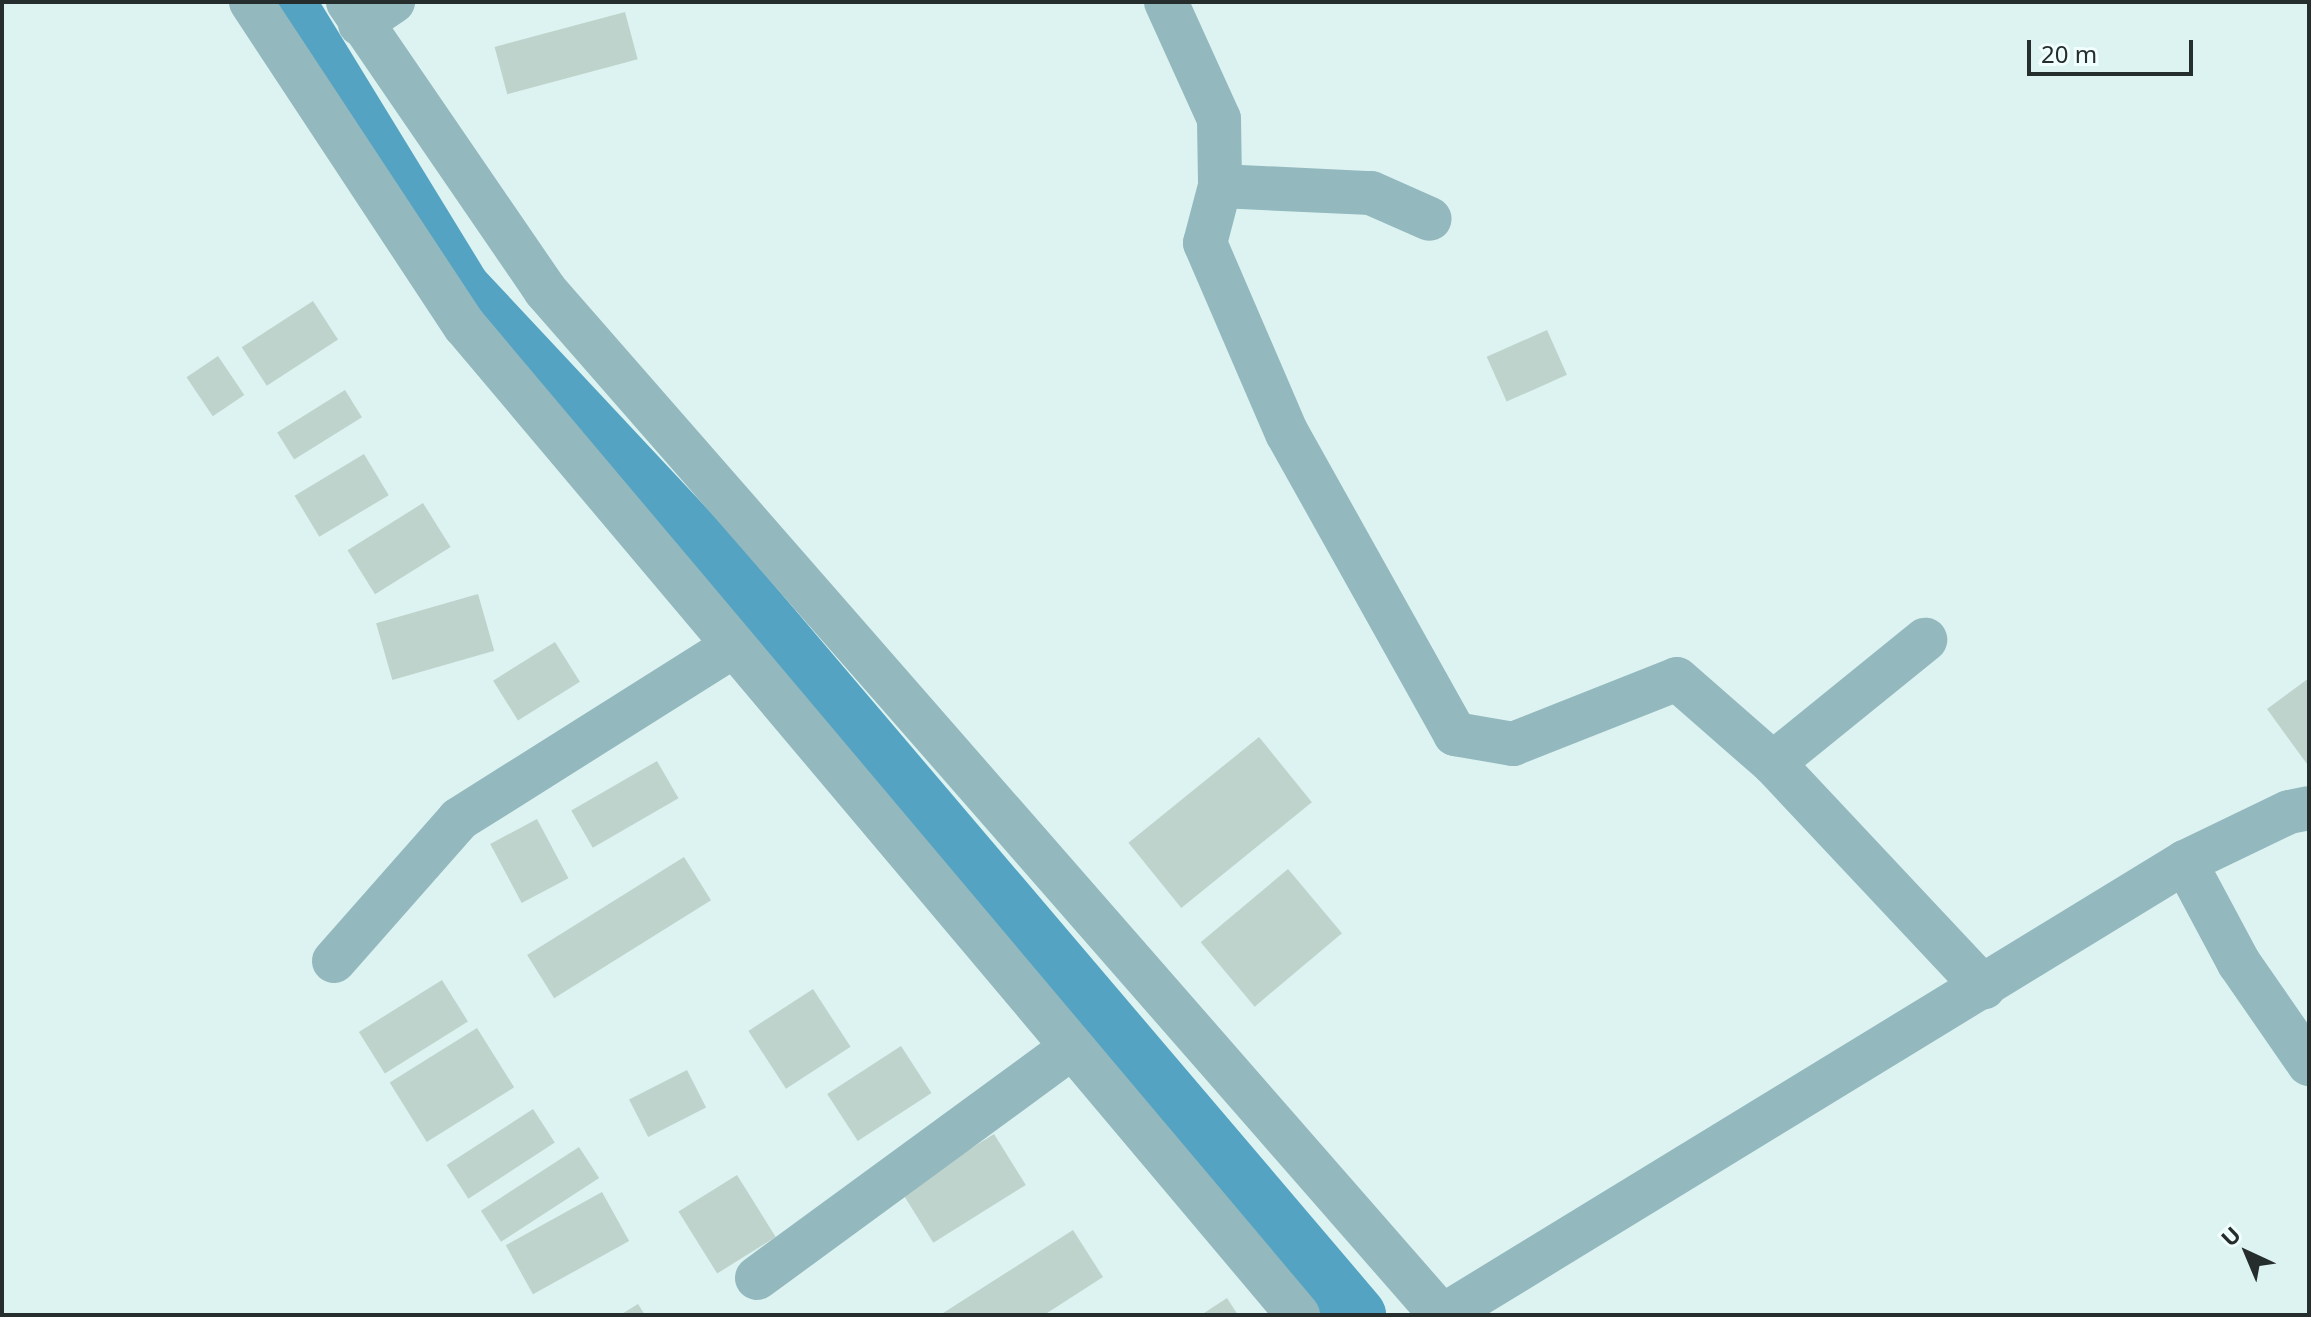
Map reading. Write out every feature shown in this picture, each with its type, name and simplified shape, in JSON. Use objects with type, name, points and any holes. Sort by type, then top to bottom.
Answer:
[{"type":"street","points":[[251,2],[465,326],[731,648],[1298,1315]]},
{"type":"street","points":[[1166,2],[1219,119],[1220,186],[1205,243],[1287,433],[1455,734],[1513,744],[1677,679],[1773,763],[1984,988]]},
{"type":"street","points":[[367,9],[545,290],[1442,1315],[1984,988],[2185,862],[2289,812],[2309,808]]},
{"type":"street","points":[[1220,186],[1371,193],[1430,219]]},
{"type":"street","points":[[1773,763],[1925,640]]},
{"type":"street","points":[[334,961],[459,819],[731,648]]},
{"type":"street","points":[[2185,862],[2239,963],[2309,1064]]},
{"type":"street","points":[[757,1278],[1070,1049]]},
{"type":"building","points":[[625,12],[638,59],[507,94],[495,47]]},
{"type":"building","points":[[313,301],[338,340],[267,386],[242,347]]},
{"type":"building","points":[[1547,330],[1567,375],[1507,402],[1487,357]]},
{"type":"building","points":[[218,356],[244,395],[213,416],[186,377]]},
{"type":"building","points":[[345,390],[362,417],[294,460],[277,432]]},
{"type":"building","points":[[364,454],[389,495],[319,537],[295,496]]},
{"type":"building","points":[[423,503],[451,547],[375,594],[348,550]]},
{"type":"building","points":[[478,594],[494,651],[392,680],[376,623]]},
{"type":"building","points":[[555,642],[580,682],[518,721],[493,681]]},
{"type":"building","points":[[2309,678],[2309,762],[2307,764],[2267,709]]},
{"type":"building","points":[[1259,737],[1312,802],[1181,908],[1128,843]]},
{"type":"building","points":[[657,761],[678,798],[593,848],[571,810]]},
{"type":"building","points":[[537,819],[568,878],[522,903],[490,844]]},
{"type":"building","points":[[684,857],[711,900],[554,998],[527,955]]},
{"type":"building","points":[[1288,869],[1342,933],[1255,1007],[1201,942]]},
{"type":"building","points":[[442,980],[468,1022],[385,1073],[359,1032]]},
{"type":"building","points":[[813,989],[851,1047],[786,1089],[748,1031]]},
{"type":"building","points":[[477,1028],[514,1087],[427,1142],[390,1083]]},
{"type":"building","points":[[901,1046],[931,1093],[858,1141],[827,1094]]},
{"type":"building","points":[[687,1070],[706,1107],[648,1137],[629,1100]]},
{"type":"building","points":[[533,1109],[555,1143],[468,1199],[447,1165]]},
{"type":"building","points":[[994,1134],[1026,1185],[933,1243],[902,1192]]},
{"type":"building","points":[[579,1147],[599,1178],[501,1242],[481,1211]]},
{"type":"building","points":[[737,1175],[776,1237],[717,1273],[678,1212]]},
{"type":"building","points":[[602,1192],[629,1241],[533,1294],[506,1245]]},
{"type":"building","points":[[1073,1230],[1103,1277],[1044,1315],[940,1315]]},
{"type":"building","points":[[1227,1298],[1238,1315],[1201,1315]]},
{"type":"building","points":[[638,1304],[645,1315],[620,1315]]},
{"type":"waterway","points":[[286,2],[462,289],[700,543],[1357,1315]]}]
